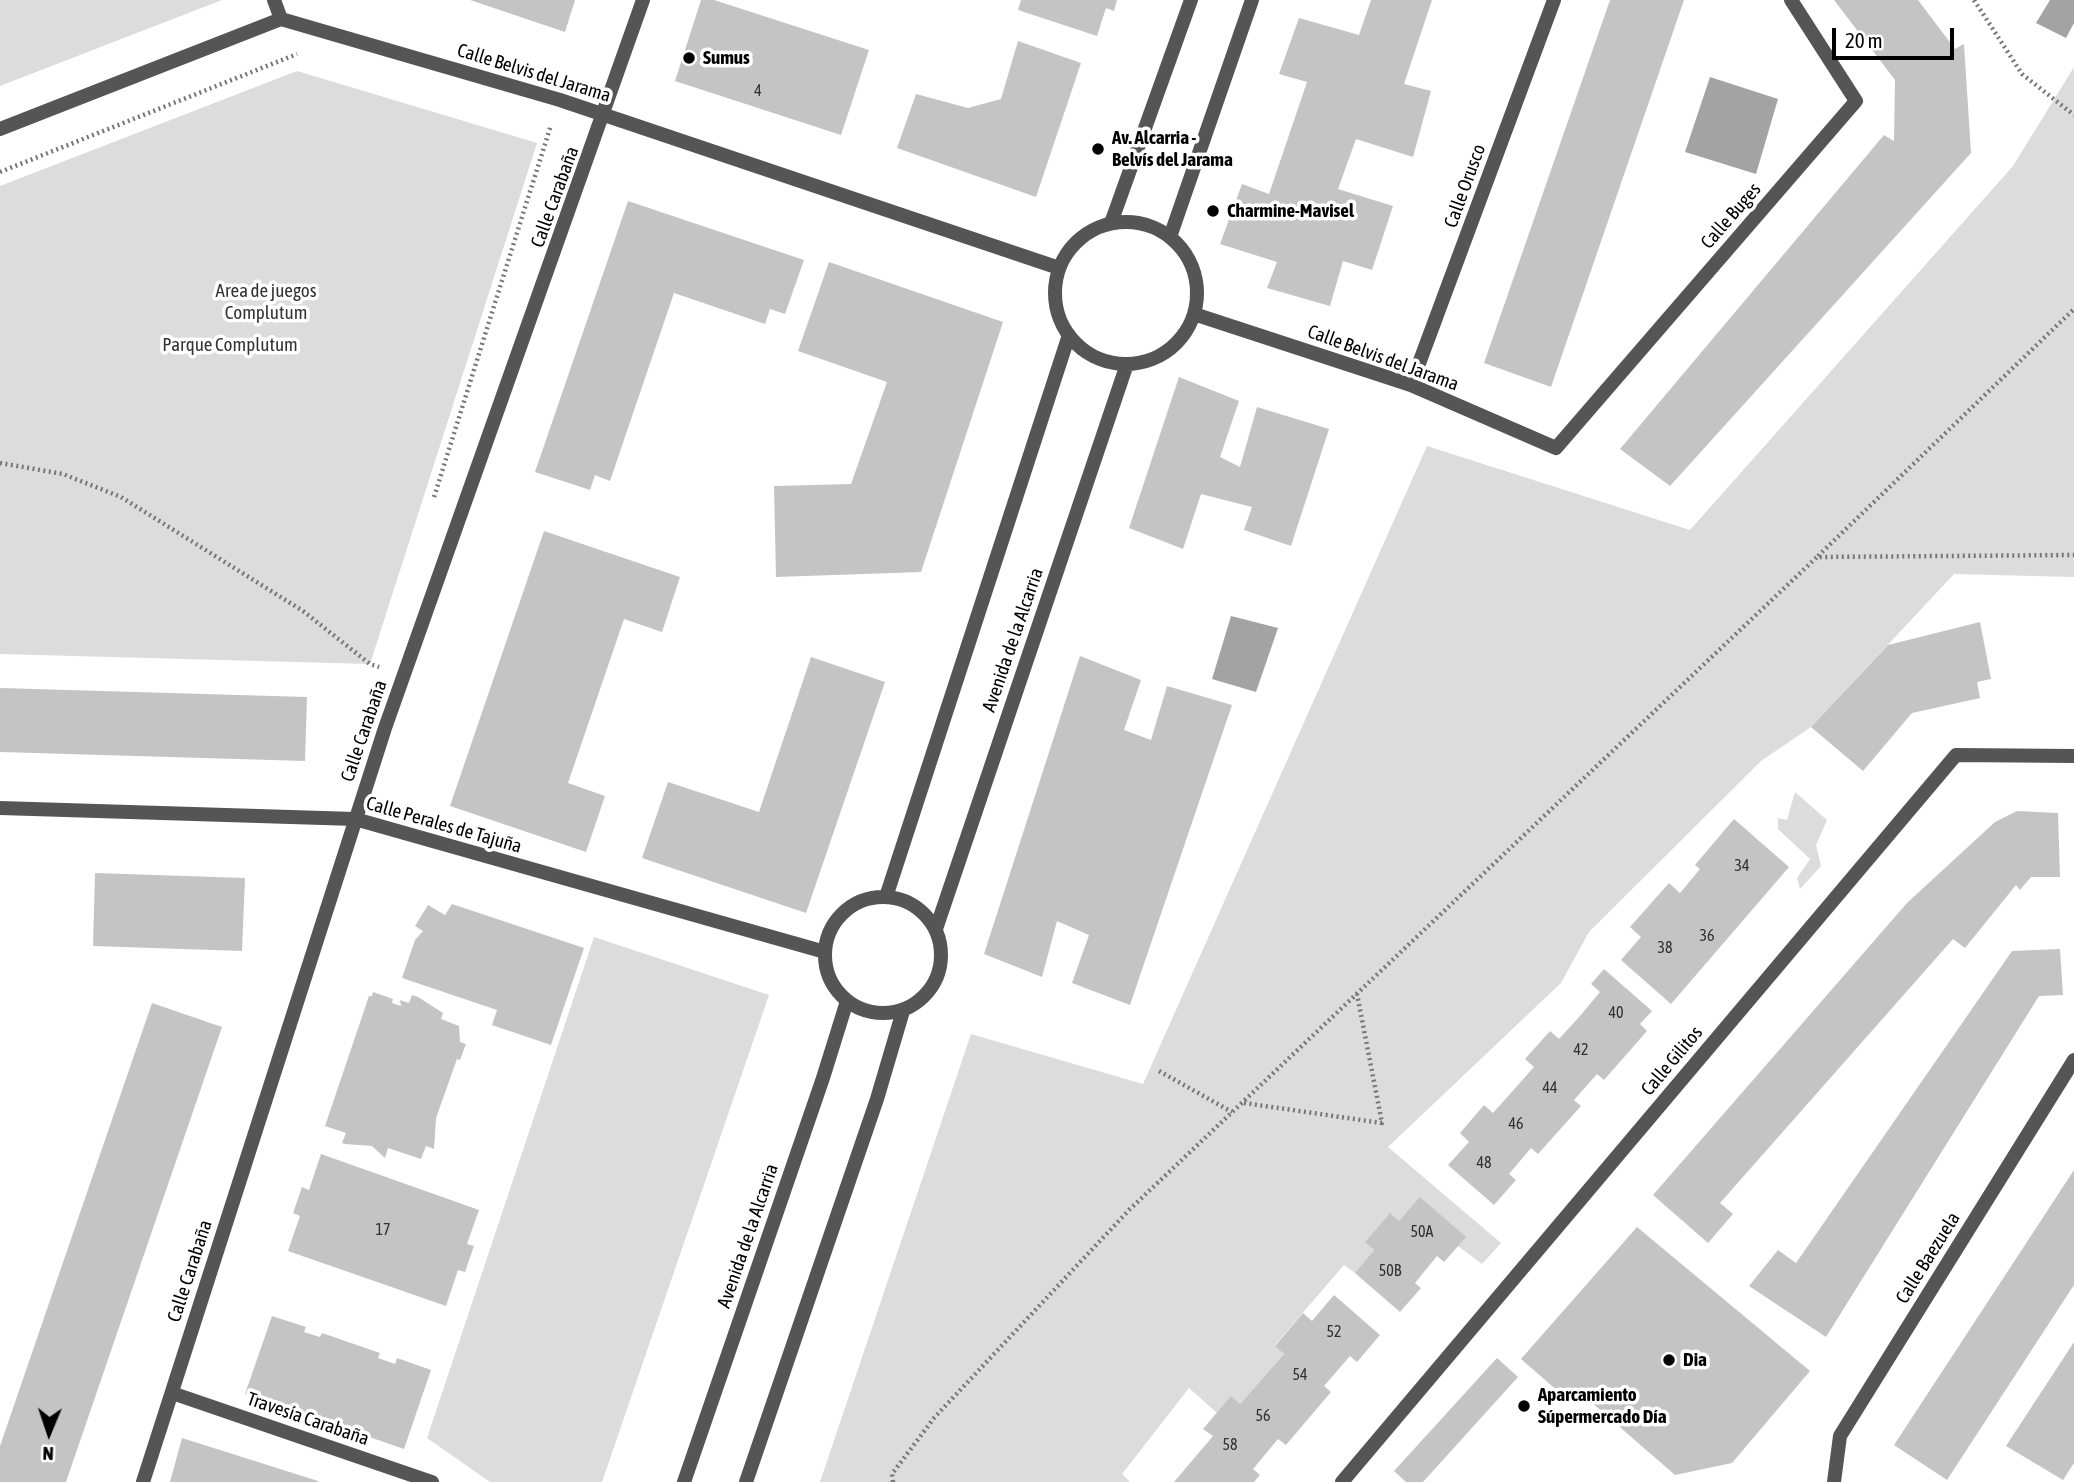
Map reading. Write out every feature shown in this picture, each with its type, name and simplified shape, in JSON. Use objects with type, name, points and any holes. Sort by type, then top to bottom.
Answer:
[{"type":"street","points":[[0,129],[281,19],[274,0]]},
{"type":"street","name":"Calle Carabaña","points":[[143,1482],[385,728],[643,0]]},
{"type":"street","points":[[1111,223],[1191,0]]},
{"type":"street","points":[[1170,237],[1252,0]]},
{"type":"street","name":"Calle Orusco","points":[[1411,386],[1554,0]]},
{"type":"street","name":"Calle Buges","points":[[1556,448],[1856,101],[1791,0]]},
{"type":"street","name":"Calle Belvis del Jarama","points":[[281,19],[604,114],[1059,268]]},
{"type":"street","points":[[1111,223],[1142,225],[1170,237],[1189,259],[1194,272],[1197,300],[1194,314],[1184,334],[1169,350],[1149,360],[1127,364],[1094,357],[1069,335],[1055,303],[1059,268],[1079,239],[1111,223]]},
{"type":"street","name":"Calle Belvis del Jarama","points":[[1194,314],[1411,386],[1556,448]]},
{"type":"street","name":"Avenida de la Alcarria","points":[[886,897],[1069,335]]},
{"type":"street","name":"Avenida de la Alcarria","points":[[903,1011],[916,1004],[935,984],[942,957],[936,929],[1127,364]]},
{"type":"street","name":"Calle Gilitos","points":[[1342,1482],[1956,755],[2074,756]]},
{"type":"street","name":"Calle Perales de Tajuña","points":[[0,808],[355,819],[825,952]]},
{"type":"street","points":[[746,1482],[877,1099],[903,1011],[873,1013],[847,1001],[832,984],[825,952],[834,923],[856,903],[886,897],[915,906],[936,929]]},
{"type":"street","name":"Avenida de la Alcarria","points":[[684,1482],[847,1001]]},
{"type":"street","name":"Calle Baezuela","points":[[1834,1482],[1840,1436],[2074,1060]]},
{"type":"street","name":"Travesía Carabaña","points":[[172,1392],[432,1482]]},
{"type":"path","points":[[1974,0],[2022,74],[2074,114]]},
{"type":"path","points":[[0,172],[297,54],[311,58]]},
{"type":"path","points":[[430,510],[559,100]]},
{"type":"path","points":[[537,125],[550,129]]},
{"type":"path","points":[[886,1482],[934,1418],[1129,1210],[2074,309]]},
{"type":"path","points":[[0,463],[63,474],[121,497],[303,611],[370,664],[380,667]]},
{"type":"path","points":[[1817,556],[2074,555]]},
{"type":"path","points":[[376,681],[384,654]]},
{"type":"path","points":[[1243,1102],[1382,1123],[1357,994]]},
{"type":"path","points":[[1159,1071],[1232,1112]]},
{"type":"path","points":[[892,1475],[892,1482]]},
{"type":"green space","points":[[0,0],[222,0],[0,86]]},
{"type":"green space","points":[[2074,67],[2074,577],[1954,574],[1811,727],[1761,761],[1589,932],[1561,983],[1388,1147],[1501,1243],[1482,1264],[1458,1246],[1465,1237],[1420,1198],[1399,1221],[1389,1214],[1366,1242],[1374,1250],[1355,1273],[1344,1265],[1275,1345],[1284,1354],[1240,1404],[1231,1397],[1217,1413],[1189,1388],[1122,1474],[1130,1482],[820,1482],[971,1034],[1143,1084],[1427,446],[1690,530],[2013,166]]},
{"type":"green space","name":"Parque Complutum","points":[[297,71],[537,143],[370,664],[0,654],[0,186]]},
{"type":"green space","points":[[1795,792],[1827,820],[1816,845],[1821,866],[1800,889],[1797,878],[1810,859],[1778,829],[1778,818],[1787,820]]},
{"type":"green space","points":[[594,937],[769,995],[602,1482],[490,1482],[427,1438]]},
{"type":"shaded area","points":[[2050,0],[2074,0],[2074,23],[2066,38],[2036,23]]},
{"type":"shaded area","points":[[1710,77],[1778,99],[1756,174],[1685,152]]},
{"type":"shaded area","points":[[1231,616],[1278,628],[1256,692],[1212,679]]},
{"type":"building","points":[[470,0],[575,0],[565,32]]},
{"type":"building","points":[[701,0],[714,0],[869,50],[841,135],[675,81]]},
{"type":"building","points":[[1021,0],[1117,0],[1114,11],[1106,8],[1097,36],[1018,10]]},
{"type":"building","points":[[1371,0],[1432,0],[1404,84],[1431,91],[1413,157],[1356,139],[1338,189],[1393,206],[1372,270],[1343,261],[1330,306],[1267,288],[1277,262],[1220,244],[1242,184],[1269,194],[1307,82],[1279,74],[1299,18],[1359,35]]},
{"type":"building","points":[[1610,0],[1684,0],[1551,387],[1484,363]]},
{"type":"building","points":[[1834,0],[1918,0],[1955,49],[1964,44],[1971,153],[1670,486],[1620,449],[1884,135],[1894,141],[1895,80]]},
{"type":"building","points":[[1018,41],[1081,63],[1036,197],[897,148],[916,94],[968,108],[1001,99]]},
{"type":"building","points":[[628,201],[804,260],[785,314],[770,309],[765,324],[674,293],[610,481],[595,475],[590,490],[535,472]]},
{"type":"building","points":[[829,262],[1003,322],[921,572],[776,577],[774,486],[851,484],[887,382],[798,351]]},
{"type":"building","points":[[1179,377],[1239,401],[1220,457],[1240,467],[1257,407],[1329,429],[1291,546],[1244,530],[1252,507],[1201,494],[1183,549],[1129,528]]},
{"type":"building","points":[[544,531],[680,577],[662,632],[624,619],[568,783],[605,796],[586,852],[450,806]]},
{"type":"building","points":[[1980,622],[1991,679],[1977,682],[1980,698],[1912,713],[1863,771],[1811,727],[1888,645]]},
{"type":"building","points":[[1080,656],[1141,680],[1124,730],[1151,740],[1167,686],[1232,705],[1130,1005],[1072,983],[1089,935],[1057,921],[1042,977],[984,954]]},
{"type":"building","points":[[811,657],[885,682],[806,913],[642,858],[668,782],[759,812]]},
{"type":"building","points":[[0,688],[307,697],[305,761],[0,752]]},
{"type":"building","points":[[2017,811],[2058,813],[2060,877],[2031,877],[2020,890],[2016,885],[1965,948],[1953,939],[1720,1203],[1733,1214],[1708,1243],[1653,1195],[1907,903],[1995,822]]},
{"type":"building","points":[[1734,819],[1789,867],[1671,1004],[1621,960],[1641,937],[1630,927],[1669,883],[1680,893],[1700,869],[1695,865]]},
{"type":"building","points":[[95,873],[245,878],[242,951],[93,946]]},
{"type":"building","points":[[452,904],[584,948],[551,1045],[492,1025],[497,1010],[402,978],[415,940],[423,931],[415,926],[428,905],[445,915]]},
{"type":"building","points":[[2060,949],[2063,995],[2039,996],[1826,1337],[1749,1286],[1778,1250],[1796,1263],[2012,951]]},
{"type":"building","points":[[1604,969],[1652,1011],[1640,1024],[1647,1031],[1604,1080],[1597,1074],[1574,1100],[1581,1106],[1538,1154],[1531,1148],[1509,1174],[1516,1180],[1494,1205],[1448,1165],[1469,1142],[1460,1133],[1484,1105],[1493,1113],[1534,1067],[1525,1059],[1550,1031],[1559,1039],[1580,1016],[1600,992],[1591,984]]},
{"type":"building","points":[[373,992],[393,999],[392,1003],[401,1006],[400,1000],[409,1003],[412,995],[418,997],[443,1013],[441,1019],[459,1026],[460,1042],[466,1044],[460,1060],[457,1059],[436,1118],[434,1149],[426,1146],[421,1159],[388,1148],[385,1158],[372,1146],[342,1143],[346,1133],[325,1126],[369,996],[372,996]]},
{"type":"building","points":[[152,1003],[222,1027],[66,1482],[0,1482],[0,1446]]},
{"type":"building","points":[[321,1154],[479,1210],[467,1244],[474,1246],[465,1272],[458,1270],[446,1306],[288,1251],[300,1216],[293,1213],[302,1187],[309,1190]]},
{"type":"building","points":[[2074,1170],[2074,1285],[1947,1480],[1894,1445]]},
{"type":"building","points":[[1420,1197],[1466,1237],[1444,1262],[1437,1256],[1415,1283],[1421,1288],[1400,1312],[1355,1273],[1374,1250],[1365,1242],[1390,1213],[1399,1221]]},
{"type":"building","name":"Dia","points":[[1637,1227],[1810,1371],[1732,1463],[1675,1475],[1576,1389],[1567,1399],[1521,1359]]},
{"type":"building","points":[[1334,1295],[1380,1335],[1357,1362],[1350,1356],[1324,1386],[1331,1392],[1286,1445],[1278,1439],[1253,1469],[1260,1475],[1254,1482],[1174,1482],[1213,1436],[1203,1429],[1231,1396],[1240,1404],[1284,1354],[1275,1346],[1303,1313],[1312,1321]]},
{"type":"building","points":[[272,1316],[306,1327],[304,1332],[320,1337],[322,1333],[380,1353],[378,1358],[395,1364],[397,1358],[431,1370],[404,1449],[245,1394]]},
{"type":"building","points":[[2074,1342],[2074,1463],[2063,1480],[2006,1446]]},
{"type":"building","points":[[1497,1358],[1518,1377],[1423,1482],[1406,1482],[1394,1471]]},
{"type":"building","points":[[182,1438],[318,1481],[318,1482],[170,1482]]},
{"type":"place","name":"Sumus","points":[[689,58]]},
{"type":"place","name":"Av. Alcarria - Belvís del Jarama","points":[[1098,149]]},
{"type":"place","name":"Charmine-Mavisel","points":[[1213,211]]},
{"type":"place","name":"Dia","points":[[1669,1360]]},
{"type":"place","name":"Aparcamiento Súpermercado Día","points":[[1524,1406]]},
{"type":"park label","name":"Area de juegos Complutum","points":[[266,302]]}]
